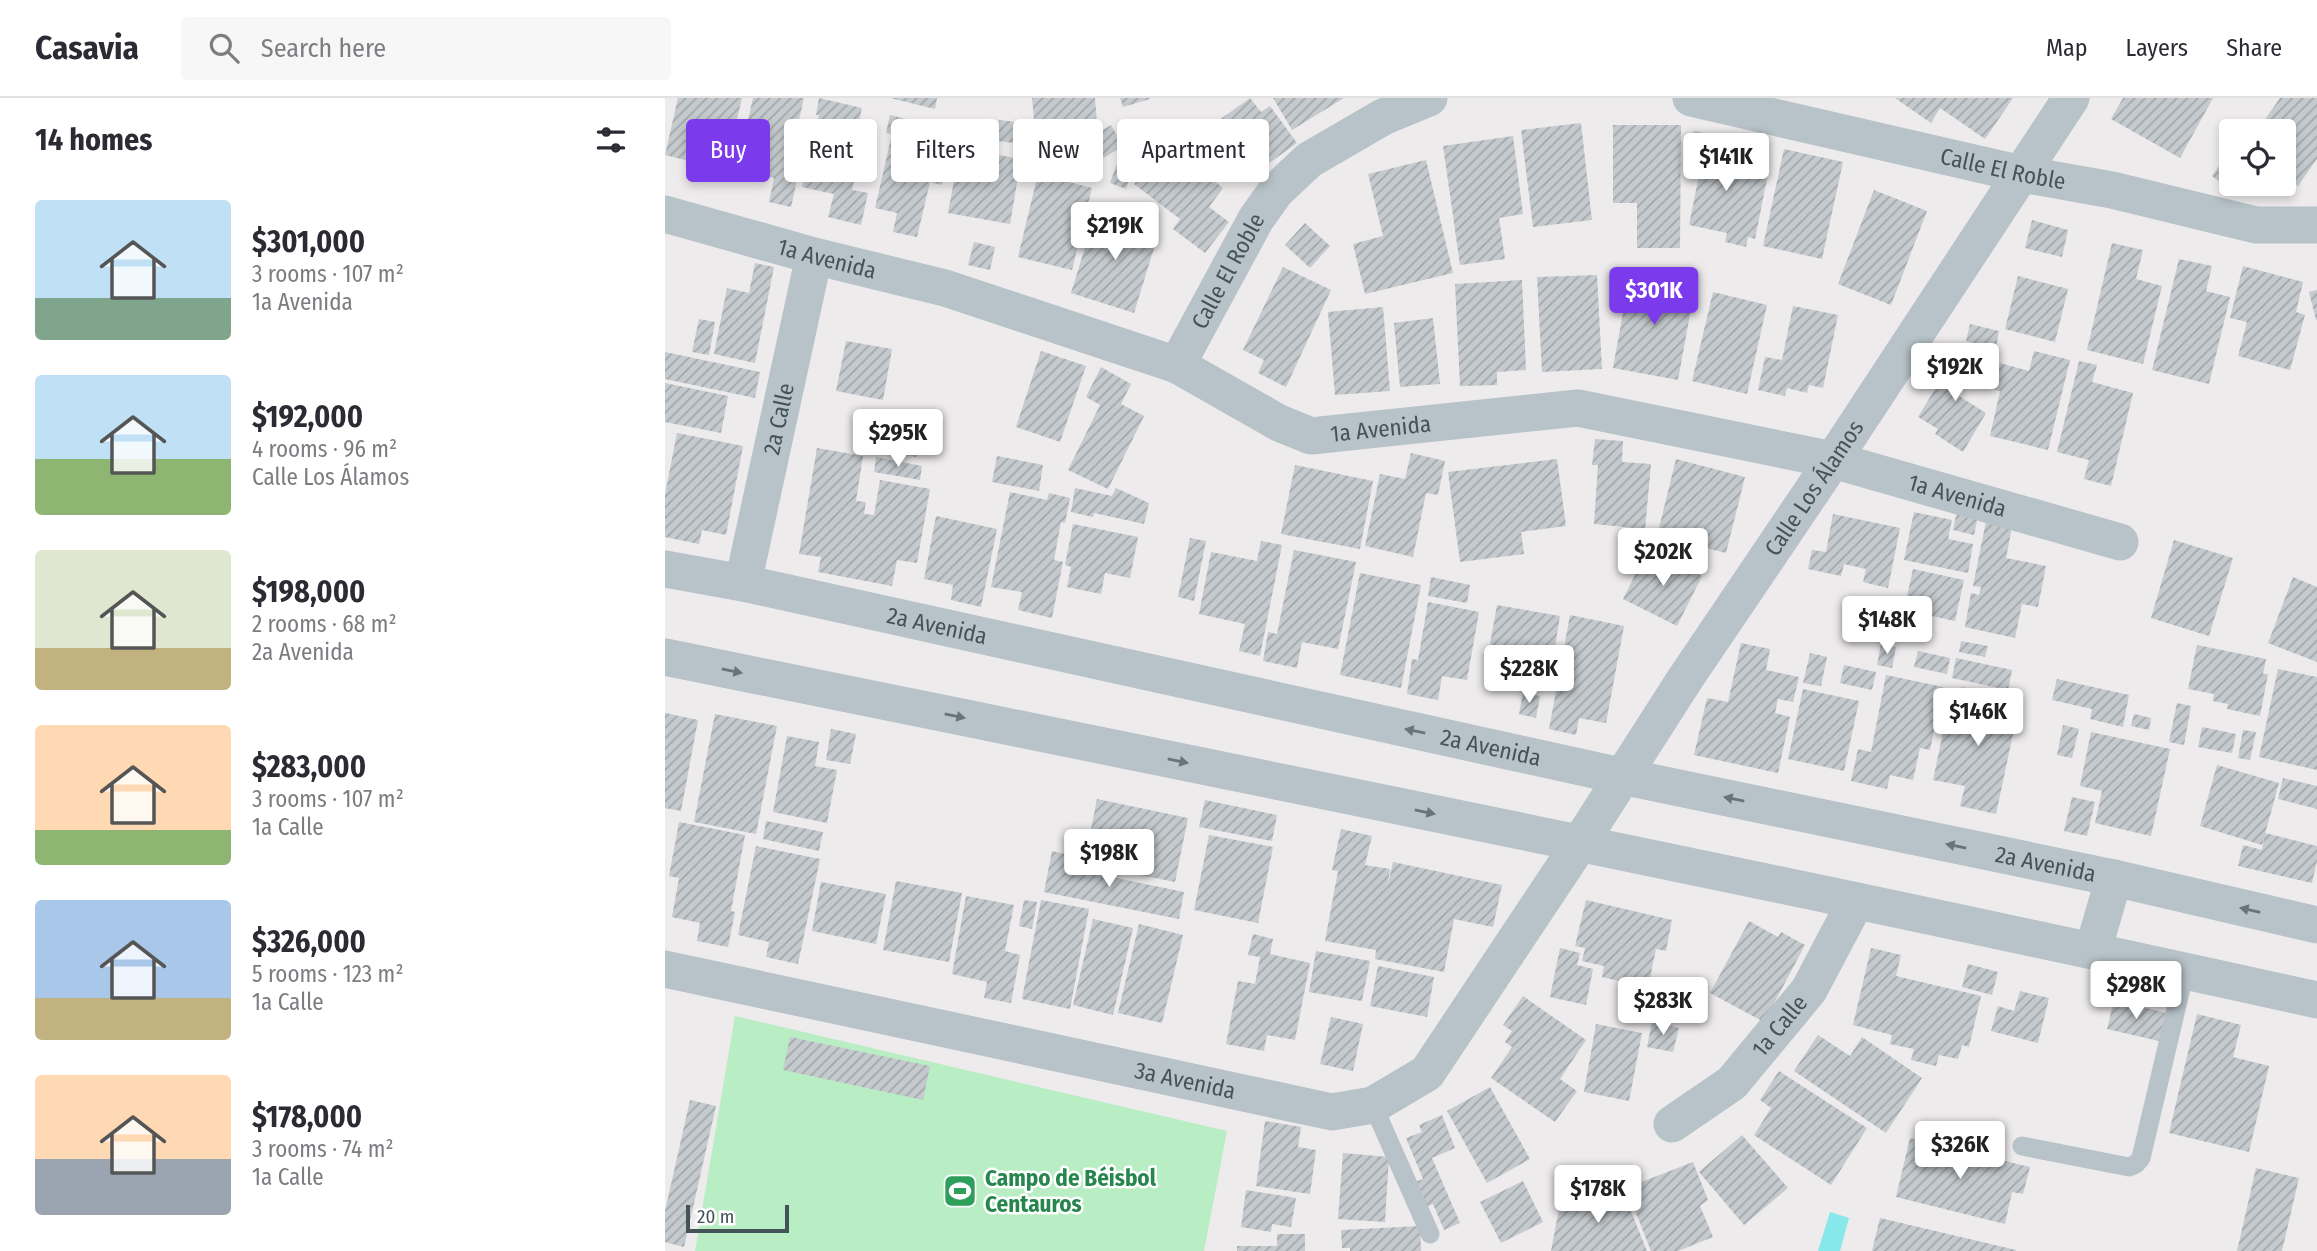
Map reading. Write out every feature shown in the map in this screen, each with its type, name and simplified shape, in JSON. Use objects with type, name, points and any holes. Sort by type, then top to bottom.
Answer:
[{"type":"street","name":"Calle El Roble","points":[[1177,365],[1257,219],[1276,191],[1309,160],[1383,117],[1429,98]]},
{"type":"street","name":"Calle El Roble","points":[[1691,98],[2022,174],[2112,190],[2256,225],[2317,225]]},
{"type":"street","name":"Calle Los Álamos","points":[[1580,843],[1621,776],[2071,98]]},
{"type":"street","name":"1a Avenida","points":[[665,214],[814,256],[945,288],[1177,365],[1279,423],[1311,436],[1578,408],[1833,460],[2120,542]]},
{"type":"street","name":"2a Calle","points":[[743,583],[814,256]]},
{"type":"street","name":"2a Avenida","points":[[665,569],[743,583],[1621,776],[2114,878],[2317,925]]},
{"type":"street","points":[[665,657],[1580,843],[2093,950],[2317,1000]]},
{"type":"street","name":"3a Avenida","points":[[667,979],[1332,1112],[1373,1105],[1427,1073],[1580,843]]},
{"type":"street","points":[[2093,950],[2114,878]]},
{"type":"street","name":"1a Calle","points":[[1672,1124],[1732,1083],[1741,1073],[1809,990],[1856,901]]},
{"type":"lane","points":[[2022,1146],[2129,1167],[2136,1164],[2141,1158],[2185,971]]},
{"type":"lane","points":[[1373,1105],[1430,1234]]},
{"type":"green space","name":"Campo de Béisbol Centauros","points":[[735,1016],[1227,1131],[1204,1251],[695,1251]]},
{"type":"water","points":[[1830,1212],[1849,1218],[1840,1251],[1818,1251]]},
{"type":"building","points":[[678,98],[742,98],[737,119],[686,119],[686,160],[665,155]]},
{"type":"building","points":[[753,98],[804,98],[799,119],[784,119],[784,182],[796,182],[791,207],[769,202],[774,178],[770,177],[770,119],[748,119]]},
{"type":"building","points":[[819,98],[862,108],[859,119],[818,119],[819,115],[816,115]]},
{"type":"building","points":[[890,98],[937,98],[935,109]]},
{"type":"building","points":[[1032,98],[1095,98],[1097,119],[1034,119]]},
{"type":"building","points":[[1120,98],[1150,98],[1150,99],[1123,107]]},
{"type":"building","points":[[1250,98],[1261,112],[1270,106],[1297,143],[1269,163],[1269,119],[1221,119]]},
{"type":"building","points":[[1273,98],[1344,98],[1292,130]]},
{"type":"building","points":[[1895,98],[2013,98],[1985,139],[1940,108],[1931,123]]},
{"type":"building","points":[[2123,98],[2213,98],[2180,158],[2111,119]]},
{"type":"building","points":[[2280,98],[2317,98],[2317,159],[2298,186],[2296,119],[2265,119]]},
{"type":"building","points":[[890,115],[906,119],[891,119],[891,134],[886,133]]},
{"type":"building","points":[[999,120],[1013,122],[1013,143],[999,141]]},
{"type":"building","points":[[1581,123],[1592,220],[1533,227],[1521,130]]},
{"type":"building","points":[[1111,125],[1117,136],[1117,150],[1103,158],[1103,130]]},
{"type":"building","points":[[1613,125],[1681,125],[1680,248],[1637,248],[1637,203],[1613,203]]},
{"type":"building","points":[[1694,131],[1720,137],[1716,158],[1769,169],[1755,239],[1748,237],[1746,247],[1725,242],[1727,233],[1689,225],[1702,160],[1689,157]]},
{"type":"building","points":[[1513,136],[1523,214],[1499,218],[1505,259],[1460,265],[1443,146]]},
{"type":"building","points":[[891,138],[891,182],[930,182],[917,237],[893,232],[897,213],[875,208]]},
{"type":"building","points":[[1784,149],[1843,162],[1822,259],[1763,246]]},
{"type":"building","points":[[999,155],[1013,158],[1013,182],[1017,182],[1010,224],[948,213],[954,182],[999,182]]},
{"type":"building","points":[[1426,160],[1453,273],[1365,294],[1353,244],[1383,236],[1368,174]]},
{"type":"building","points":[[1117,164],[1117,182],[1129,182],[1126,189],[1110,183]]},
{"type":"building","points":[[2219,166],[2219,182],[2212,176]]},
{"type":"building","points":[[803,182],[854,182],[852,190],[868,193],[861,225],[828,217],[834,194],[802,187]]},
{"type":"building","points":[[1036,182],[1069,182],[1092,188],[1072,270],[1018,257]]},
{"type":"building","points":[[1215,182],[1223,188],[1209,207],[1229,222],[1205,253],[1173,229],[1180,219],[1134,184]]},
{"type":"building","points":[[1874,190],[1927,211],[1891,305],[1838,284]]},
{"type":"building","points":[[1096,212],[1159,232],[1134,313],[1071,293]]},
{"type":"building","points":[[2032,220],[2068,230],[2062,257],[2025,248]]},
{"type":"building","points":[[1305,223],[1330,246],[1310,268],[1285,245]]},
{"type":"building","points":[[974,242],[995,247],[990,270],[968,265]]},
{"type":"building","points":[[2112,243],[2143,250],[2136,279],[2162,286],[2143,364],[2087,350]]},
{"type":"building","points":[[2179,259],[2212,266],[2206,291],[2230,297],[2209,384],[2152,370]]},
{"type":"building","points":[[755,263],[774,267],[755,363],[714,354],[727,288],[749,293]]},
{"type":"building","points":[[2243,266],[2303,282],[2296,312],[2305,315],[2290,370],[2238,356],[2247,322],[2230,318]]},
{"type":"building","points":[[1283,267],[1331,290],[1286,387],[1258,373],[1264,360],[1243,350]]},
{"type":"building","points":[[1630,274],[1695,287],[1678,380],[1613,368]]},
{"type":"building","points":[[1597,275],[1602,369],[1542,372],[1537,277]]},
{"type":"building","points":[[2018,276],[2068,289],[2055,342],[2005,329]]},
{"type":"building","points":[[1522,280],[1526,370],[1497,372],[1497,385],[1460,386],[1455,284]]},
{"type":"building","points":[[2317,290],[2317,320],[2316,320],[2309,292]]},
{"type":"building","points":[[1713,292],[1767,305],[1747,394],[1692,381]]},
{"type":"building","points":[[1793,306],[1838,315],[1823,388],[1809,385],[1807,393],[1787,388],[1785,396],[1758,390],[1765,357],[1782,360]]},
{"type":"building","points":[[1383,307],[1390,391],[1335,395],[1328,312]]},
{"type":"building","points":[[1433,318],[1440,384],[1400,387],[1394,323]]},
{"type":"building","points":[[699,319],[715,322],[709,355],[692,352]]},
{"type":"building","points":[[1970,324],[1999,331],[1996,348],[1966,341]]},
{"type":"building","points":[[846,341],[892,349],[883,400],[836,391]]},
{"type":"building","points":[[1961,346],[1982,359],[1959,396],[1986,413],[1963,452],[1935,434],[1938,429],[1918,417]]},
{"type":"building","points":[[1041,351],[1086,366],[1060,442],[1016,427]]},
{"type":"building","points":[[2034,351],[2070,360],[2048,450],[1990,436],[2000,391],[1994,390],[2000,363],[2029,371]]},
{"type":"building","points":[[665,352],[760,372],[755,398],[665,379]]},
{"type":"building","points":[[2079,361],[2097,365],[2092,382],[2133,393],[2111,486],[2084,479],[2089,460],[2057,452]]},
{"type":"building","points":[[1101,367],[1131,384],[1121,404],[1144,416],[1108,489],[1068,470],[1100,405],[1086,397]]},
{"type":"building","points":[[665,383],[728,396],[721,433],[665,422]]},
{"type":"building","points":[[876,409],[923,418],[916,457],[869,449]]},
{"type":"building","points":[[677,433],[743,446],[726,535],[702,530],[699,544],[665,537],[665,494]]},
{"type":"building","points":[[1595,439],[1623,441],[1622,462],[1651,464],[1645,529],[1594,524],[1598,465],[1592,465]]},
{"type":"building","points":[[817,448],[863,456],[856,501],[866,502],[864,514],[874,515],[880,480],[930,489],[917,563],[897,560],[892,586],[818,572],[821,557],[799,554]]},
{"type":"building","points":[[1411,453],[1445,461],[1438,495],[1426,493],[1413,557],[1365,546],[1380,474],[1405,479]]},
{"type":"building","points":[[997,456],[1043,465],[1039,491],[992,482]]},
{"type":"building","points":[[876,457],[922,466],[920,480],[874,472]]},
{"type":"building","points":[[1557,459],[1566,526],[1521,532],[1524,554],[1460,562],[1448,472]]},
{"type":"building","points":[[1676,459],[1745,477],[1726,553],[1657,536]]},
{"type":"building","points":[[1295,465],[1373,481],[1360,549],[1281,534]]},
{"type":"building","points":[[1075,488],[1112,496],[1116,488],[1149,503],[1144,524],[1094,513],[1093,517],[1071,512]]},
{"type":"building","points":[[1010,492],[1047,500],[1049,493],[1070,498],[1065,523],[1061,522],[1054,560],[1063,562],[1052,618],[1018,610],[1022,592],[991,587]]},
{"type":"building","points":[[1957,511],[1978,516],[1974,535],[1953,530]]},
{"type":"building","points":[[1914,512],[1952,520],[1948,539],[1973,544],[1968,573],[1904,560]]},
{"type":"building","points":[[1833,514],[1900,528],[1888,588],[1863,582],[1866,569],[1844,564],[1841,576],[1808,569],[1812,550],[1826,552]]},
{"type":"building","points":[[936,516],[997,529],[981,607],[951,600],[953,585],[924,579]]},
{"type":"building","points":[[1986,521],[2012,527],[2006,558],[2046,566],[2038,607],[2022,604],[2015,638],[1965,627],[1971,593],[1979,595],[1981,587],[1973,586]]},
{"type":"building","points":[[1073,524],[1138,537],[1130,578],[1105,573],[1101,594],[1067,587],[1071,567],[1065,565]]},
{"type":"building","points":[[1190,538],[1206,541],[1194,601],[1178,597]]},
{"type":"building","points":[[2174,540],[2233,558],[2209,636],[2151,618]]},
{"type":"building","points":[[1261,541],[1282,545],[1260,656],[1239,651],[1245,624],[1199,614],[1211,552],[1257,561]]},
{"type":"building","points":[[1648,549],[1702,576],[1677,626],[1623,599]]},
{"type":"building","points":[[1294,550],[1356,562],[1338,649],[1302,642],[1297,668],[1263,661],[1268,632],[1277,634]]},
{"type":"building","points":[[1913,569],[1964,580],[1955,621],[1904,610]]},
{"type":"building","points":[[1360,573],[1421,585],[1401,688],[1340,675]]},
{"type":"building","points":[[1431,577],[1470,585],[1467,603],[1428,596]]},
{"type":"building","points":[[2293,577],[2317,587],[2317,662],[2268,643]]},
{"type":"building","points":[[1428,602],[1479,612],[1467,680],[1442,676],[1438,700],[1407,694],[1412,659],[1418,660]]},
{"type":"building","points":[[1497,605],[1560,616],[1551,672],[1487,661]]},
{"type":"building","points":[[1570,615],[1624,626],[1606,723],[1579,718],[1576,735],[1549,729]]},
{"type":"building","points":[[1961,641],[1988,646],[1985,657],[1959,652]]},
{"type":"building","points":[[1741,643],[1770,649],[1766,670],[1799,677],[1793,702],[1778,699],[1775,713],[1790,717],[1778,773],[1694,755],[1707,698],[1728,702]]},
{"type":"building","points":[[1881,644],[1896,647],[1892,668],[1877,665]]},
{"type":"building","points":[[2197,645],[2266,659],[2263,674],[2268,674],[2260,716],[2227,709],[2228,704],[2213,701],[2214,694],[2188,689]]},
{"type":"building","points":[[1918,651],[1950,658],[1947,674],[1914,667]]},
{"type":"building","points":[[1810,653],[1827,657],[1821,686],[1803,683]]},
{"type":"building","points":[[1956,658],[2012,670],[2008,690],[1952,678]]},
{"type":"building","points":[[1844,665],[1876,672],[1872,690],[1840,683]]},
{"type":"building","points":[[2278,669],[2317,677],[2317,770],[2259,757]]},
{"type":"building","points":[[1886,675],[1943,687],[1930,750],[1920,748],[1913,780],[1890,775],[1887,789],[1851,781],[1858,749],[1871,752]]},
{"type":"building","points":[[2057,679],[2129,695],[2123,727],[2090,719],[2092,709],[2052,700]]},
{"type":"building","points":[[1962,687],[2020,701],[1996,814],[1960,806],[1965,786],[1933,780],[1945,723],[1954,725]]},
{"type":"building","points":[[1803,689],[1859,701],[1844,771],[1788,759]]},
{"type":"building","points":[[1523,692],[1540,696],[1536,718],[1519,714]]},
{"type":"building","points":[[2177,703],[2191,706],[2184,745],[2169,742]]},
{"type":"building","points":[[665,713],[698,720],[681,811],[665,808]]},
{"type":"building","points":[[715,714],[777,726],[756,834],[694,822]]},
{"type":"building","points":[[2134,714],[2151,718],[2149,730],[2131,726]]},
{"type":"building","points":[[2063,725],[2079,729],[2072,758],[2057,755]]},
{"type":"building","points":[[2202,727],[2236,734],[2232,753],[2198,747]]},
{"type":"building","points":[[831,729],[856,734],[850,764],[826,760]]},
{"type":"building","points":[[2243,730],[2256,732],[2250,760],[2238,758]]},
{"type":"building","points":[[2091,732],[2170,749],[2151,836],[2095,823],[2102,791],[2080,786]]},
{"type":"building","points":[[787,736],[819,742],[815,766],[837,770],[827,823],[773,812]]},
{"type":"building","points":[[2217,765],[2279,783],[2262,845],[2200,826]]},
{"type":"building","points":[[2283,778],[2317,786],[2317,809],[2278,799]]},
{"type":"building","points":[[2072,797],[2095,802],[2087,836],[2064,831]]},
{"type":"building","points":[[1097,799],[1188,818],[1175,882],[1084,864]]},
{"type":"building","points":[[1205,800],[1277,815],[1272,841],[1199,827]]},
{"type":"building","points":[[766,821],[823,832],[819,851],[763,839]]},
{"type":"building","points":[[679,822],[745,835],[731,911],[735,912],[728,947],[697,941],[700,923],[672,917],[679,878],[669,876]]},
{"type":"building","points":[[1341,829],[1372,836],[1365,865],[1390,869],[1387,888],[1393,862],[1502,885],[1493,927],[1454,919],[1444,972],[1375,959],[1376,950],[1325,941],[1338,871],[1332,870]]},
{"type":"building","points":[[2265,833],[2317,846],[2312,883],[2238,866],[2243,845],[2262,850]]},
{"type":"building","points":[[1209,835],[1273,847],[1258,923],[1194,910]]},
{"type":"building","points":[[756,846],[820,859],[798,964],[766,957],[769,942],[738,935]]},
{"type":"building","points":[[1052,851],[1079,857],[1077,870],[1184,892],[1179,919],[1044,892]]},
{"type":"building","points":[[896,881],[962,893],[949,962],[883,950]]},
{"type":"building","points":[[821,882],[886,894],[876,944],[812,931]]},
{"type":"building","points":[[966,896],[1014,905],[1005,951],[1020,955],[1011,1003],[984,998],[987,982],[952,974]]},
{"type":"building","points":[[1024,900],[1037,902],[1032,929],[1019,926]]},
{"type":"building","points":[[1041,900],[1089,909],[1070,1009],[1022,999]]},
{"type":"building","points":[[1586,900],[1672,920],[1666,951],[1656,949],[1648,988],[1602,977],[1604,966],[1582,961],[1585,948],[1575,946]]},
{"type":"building","points":[[1093,919],[1133,928],[1113,1015],[1073,1005]]},
{"type":"building","points":[[1749,921],[1778,937],[1781,932],[1805,945],[1764,1022],[1710,993]]},
{"type":"building","points":[[1139,924],[1183,935],[1162,1023],[1118,1013]]},
{"type":"building","points":[[1253,934],[1273,939],[1270,954],[1310,963],[1295,1040],[1267,1035],[1264,1051],[1226,1044],[1238,981],[1255,984],[1260,957],[1248,955]]},
{"type":"building","points":[[1560,948],[1580,953],[1577,965],[1593,969],[1586,1005],[1550,997]]},
{"type":"building","points":[[1871,948],[1901,955],[1896,976],[1981,996],[1969,1047],[1962,1045],[1958,1059],[1939,1055],[1936,1066],[1911,1060],[1914,1049],[1890,1044],[1892,1035],[1853,1025]]},
{"type":"building","points":[[1316,951],[1370,961],[1362,1001],[1309,992]]},
{"type":"building","points":[[1968,964],[1998,972],[1992,995],[1962,987]]},
{"type":"building","points":[[1378,966],[1434,977],[1427,1017],[1370,1006]]},
{"type":"building","points":[[2020,991],[2049,998],[2038,1043],[1991,1031],[1998,1006],[2014,1011]]},
{"type":"building","points":[[1523,996],[1586,1040],[1560,1079],[1577,1091],[1555,1122],[1491,1078],[1512,1047],[1505,1042],[1512,1031],[1503,1025]]},
{"type":"building","points":[[2114,1000],[2166,1013],[2159,1041],[2107,1029]]},
{"type":"building","points":[[2197,1014],[2241,1025],[2233,1057],[2269,1066],[2249,1152],[2169,1133]]},
{"type":"building","points":[[1331,1017],[1363,1024],[1353,1071],[1320,1064]]},
{"type":"building","points":[[1652,1022],[1679,1028],[1673,1052],[1647,1047]]},
{"type":"building","points":[[1596,1024],[1642,1033],[1629,1101],[1584,1092]]},
{"type":"building","points":[[1818,1035],[1850,1056],[1862,1037],[1922,1078],[1886,1133],[1794,1071]]},
{"type":"building","points":[[790,1037],[930,1066],[923,1100],[783,1070]]},
{"type":"building","points":[[1779,1071],[1867,1128],[1831,1185],[1754,1135],[1771,1108],[1760,1100]]},
{"type":"building","points":[[1490,1087],[1530,1159],[1487,1183],[1447,1111]]},
{"type":"building","points":[[690,1100],[716,1106],[684,1247],[665,1242],[665,1211]]},
{"type":"building","points":[[1442,1115],[1455,1148],[1432,1158],[1460,1223],[1444,1230],[1433,1204],[1420,1210],[1409,1184],[1423,1179],[1406,1138],[1422,1132],[1419,1125]]},
{"type":"building","points":[[1265,1121],[1301,1127],[1298,1147],[1316,1150],[1310,1194],[1256,1186]]},
{"type":"building","points":[[1742,1135],[1788,1188],[1744,1225],[1699,1172]]},
{"type":"building","points":[[1910,1138],[2030,1167],[2023,1194],[2012,1192],[2005,1224],[1896,1197]]},
{"type":"building","points":[[1343,1153],[1389,1157],[1385,1222],[1338,1219]]},
{"type":"building","points":[[1693,1162],[1708,1200],[1700,1206],[1713,1237],[1678,1251],[1651,1251],[1626,1188]]},
{"type":"building","points":[[2256,1168],[2299,1178],[2282,1251],[2237,1251]]},
{"type":"building","points":[[1523,1181],[1543,1222],[1501,1243],[1480,1202]]},
{"type":"building","points":[[1620,1184],[1647,1251],[1551,1251],[1559,1209]]},
{"type":"building","points":[[1246,1190],[1296,1198],[1291,1227],[1272,1224],[1271,1232],[1241,1227]]},
{"type":"building","points":[[1880,1218],[2016,1250],[2016,1251],[1872,1251]]},
{"type":"building","points":[[1420,1226],[1421,1251],[1350,1251],[1350,1248],[1342,1248],[1341,1230]]},
{"type":"building","points":[[1277,1234],[1305,1234],[1305,1251],[1237,1251],[1237,1246],[1277,1246]]},
{"type":"place","name":"Campo de Béisbol Centauros","points":[[960,1191]]}]
